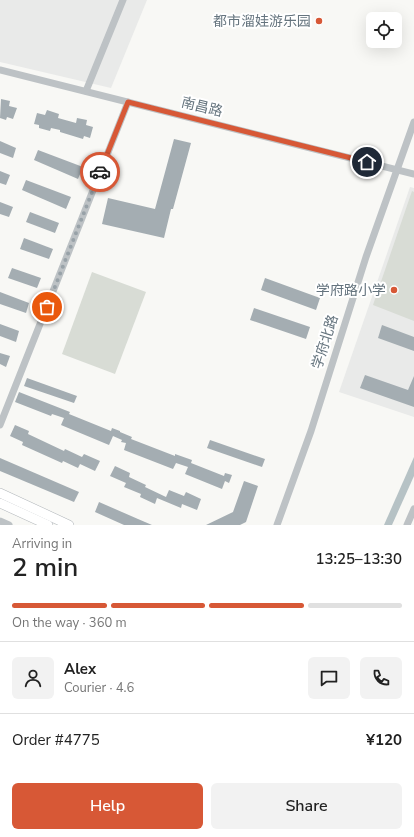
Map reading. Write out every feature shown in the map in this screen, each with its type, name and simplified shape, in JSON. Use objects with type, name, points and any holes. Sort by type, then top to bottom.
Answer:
[{"type":"main road","points":[[0,493],[69,525]]},
{"type":"main road","points":[[0,503],[48,525]]},
{"type":"street","points":[[86,91],[123,0]]},
{"type":"street","name":"南昌路","points":[[0,70],[414,174]]},
{"type":"street","points":[[0,425],[128,102]]},
{"type":"street","name":"学府北路","points":[[277,525],[311,431],[366,256],[414,122]]},
{"type":"street","points":[[406,525],[414,508]]},
{"type":"street","points":[[0,521],[9,525]]},
{"type":"shaded area","points":[[0,0],[147,0],[111,88],[0,62]]},
{"type":"shaded area","name":"学府路小学","points":[[410,187],[414,188],[414,417],[339,392]]},
{"type":"shaded area","points":[[412,191],[414,192],[414,321],[373,305]]},
{"type":"shaded area","points":[[92,272],[146,292],[115,374],[62,354]]},
{"type":"shaded area","points":[[414,457],[414,476],[392,525],[384,525]]},
{"type":"building","points":[[1,99],[10,101],[9,106],[17,108],[13,119],[7,117],[6,120],[0,118]]},
{"type":"building","points":[[47,110],[59,114],[58,118],[76,123],[77,118],[87,120],[86,125],[93,127],[90,138],[84,136],[83,139],[60,132],[60,130],[51,128],[50,131],[39,128],[39,125],[34,124],[37,113],[45,115]]},
{"type":"building","points":[[174,139],[191,143],[164,238],[102,224],[108,198],[155,209]]},
{"type":"building","points":[[0,141],[16,148],[13,158],[0,153]]},
{"type":"building","points":[[38,150],[83,167],[78,179],[34,160]]},
{"type":"building","points":[[0,171],[10,175],[6,185],[0,183]]},
{"type":"building","points":[[26,180],[71,197],[66,209],[22,190]]},
{"type":"building","points":[[0,202],[13,207],[9,217],[0,214]]},
{"type":"building","points":[[30,212],[59,223],[55,233],[26,222]]},
{"type":"building","points":[[24,238],[53,249],[49,259],[20,249]]},
{"type":"building","points":[[12,268],[41,278],[37,288],[8,278]]},
{"type":"building","points":[[265,278],[320,298],[316,310],[261,290]]},
{"type":"building","points":[[0,292],[29,303],[26,313],[0,304]]},
{"type":"building","points":[[254,308],[310,327],[306,339],[250,320]]},
{"type":"building","points":[[0,324],[19,331],[16,342],[0,336]]},
{"type":"building","points":[[382,325],[414,337],[414,351],[378,338]]},
{"type":"building","points":[[0,353],[10,356],[6,367],[0,364]]},
{"type":"building","points":[[365,375],[408,390],[414,376],[414,407],[360,388]]},
{"type":"building","points":[[27,378],[77,396],[74,403],[24,386]]},
{"type":"building","points":[[19,392],[70,412],[69,414],[111,431],[112,428],[120,431],[132,437],[131,439],[175,456],[175,454],[192,460],[191,463],[224,476],[225,473],[232,475],[229,483],[225,481],[222,489],[185,474],[188,467],[176,463],[173,469],[124,450],[126,443],[121,442],[122,440],[113,436],[109,445],[61,425],[64,418],[52,414],[51,416],[15,402]]},
{"type":"building","points":[[15,425],[29,431],[28,434],[64,451],[65,449],[82,457],[84,454],[100,461],[95,471],[80,464],[78,468],[63,461],[62,463],[22,445],[23,442],[10,436]]},
{"type":"building","points":[[210,440],[265,459],[262,467],[207,448]]},
{"type":"building","points":[[0,458],[79,492],[74,502],[0,471]]},
{"type":"building","points":[[115,466],[130,473],[129,477],[146,485],[145,487],[166,497],[169,490],[184,496],[186,492],[201,499],[197,510],[182,504],[181,508],[157,498],[155,504],[140,497],[141,494],[124,487],[126,483],[110,476]]},
{"type":"building","points":[[244,481],[258,486],[246,522],[240,525],[206,525],[233,512]]},
{"type":"building","points":[[99,502],[152,525],[124,525],[95,512]]},
{"type":"way so far","points":[[47,307],[100,172]]},
{"type":"place","name":"都市溜娃游乐园","points":[[319,21]]},
{"type":"place","name":"学府路小学","points":[[394,290]]},
{"type":"route","points":[[100,172],[128,102],[367,162]]}]
